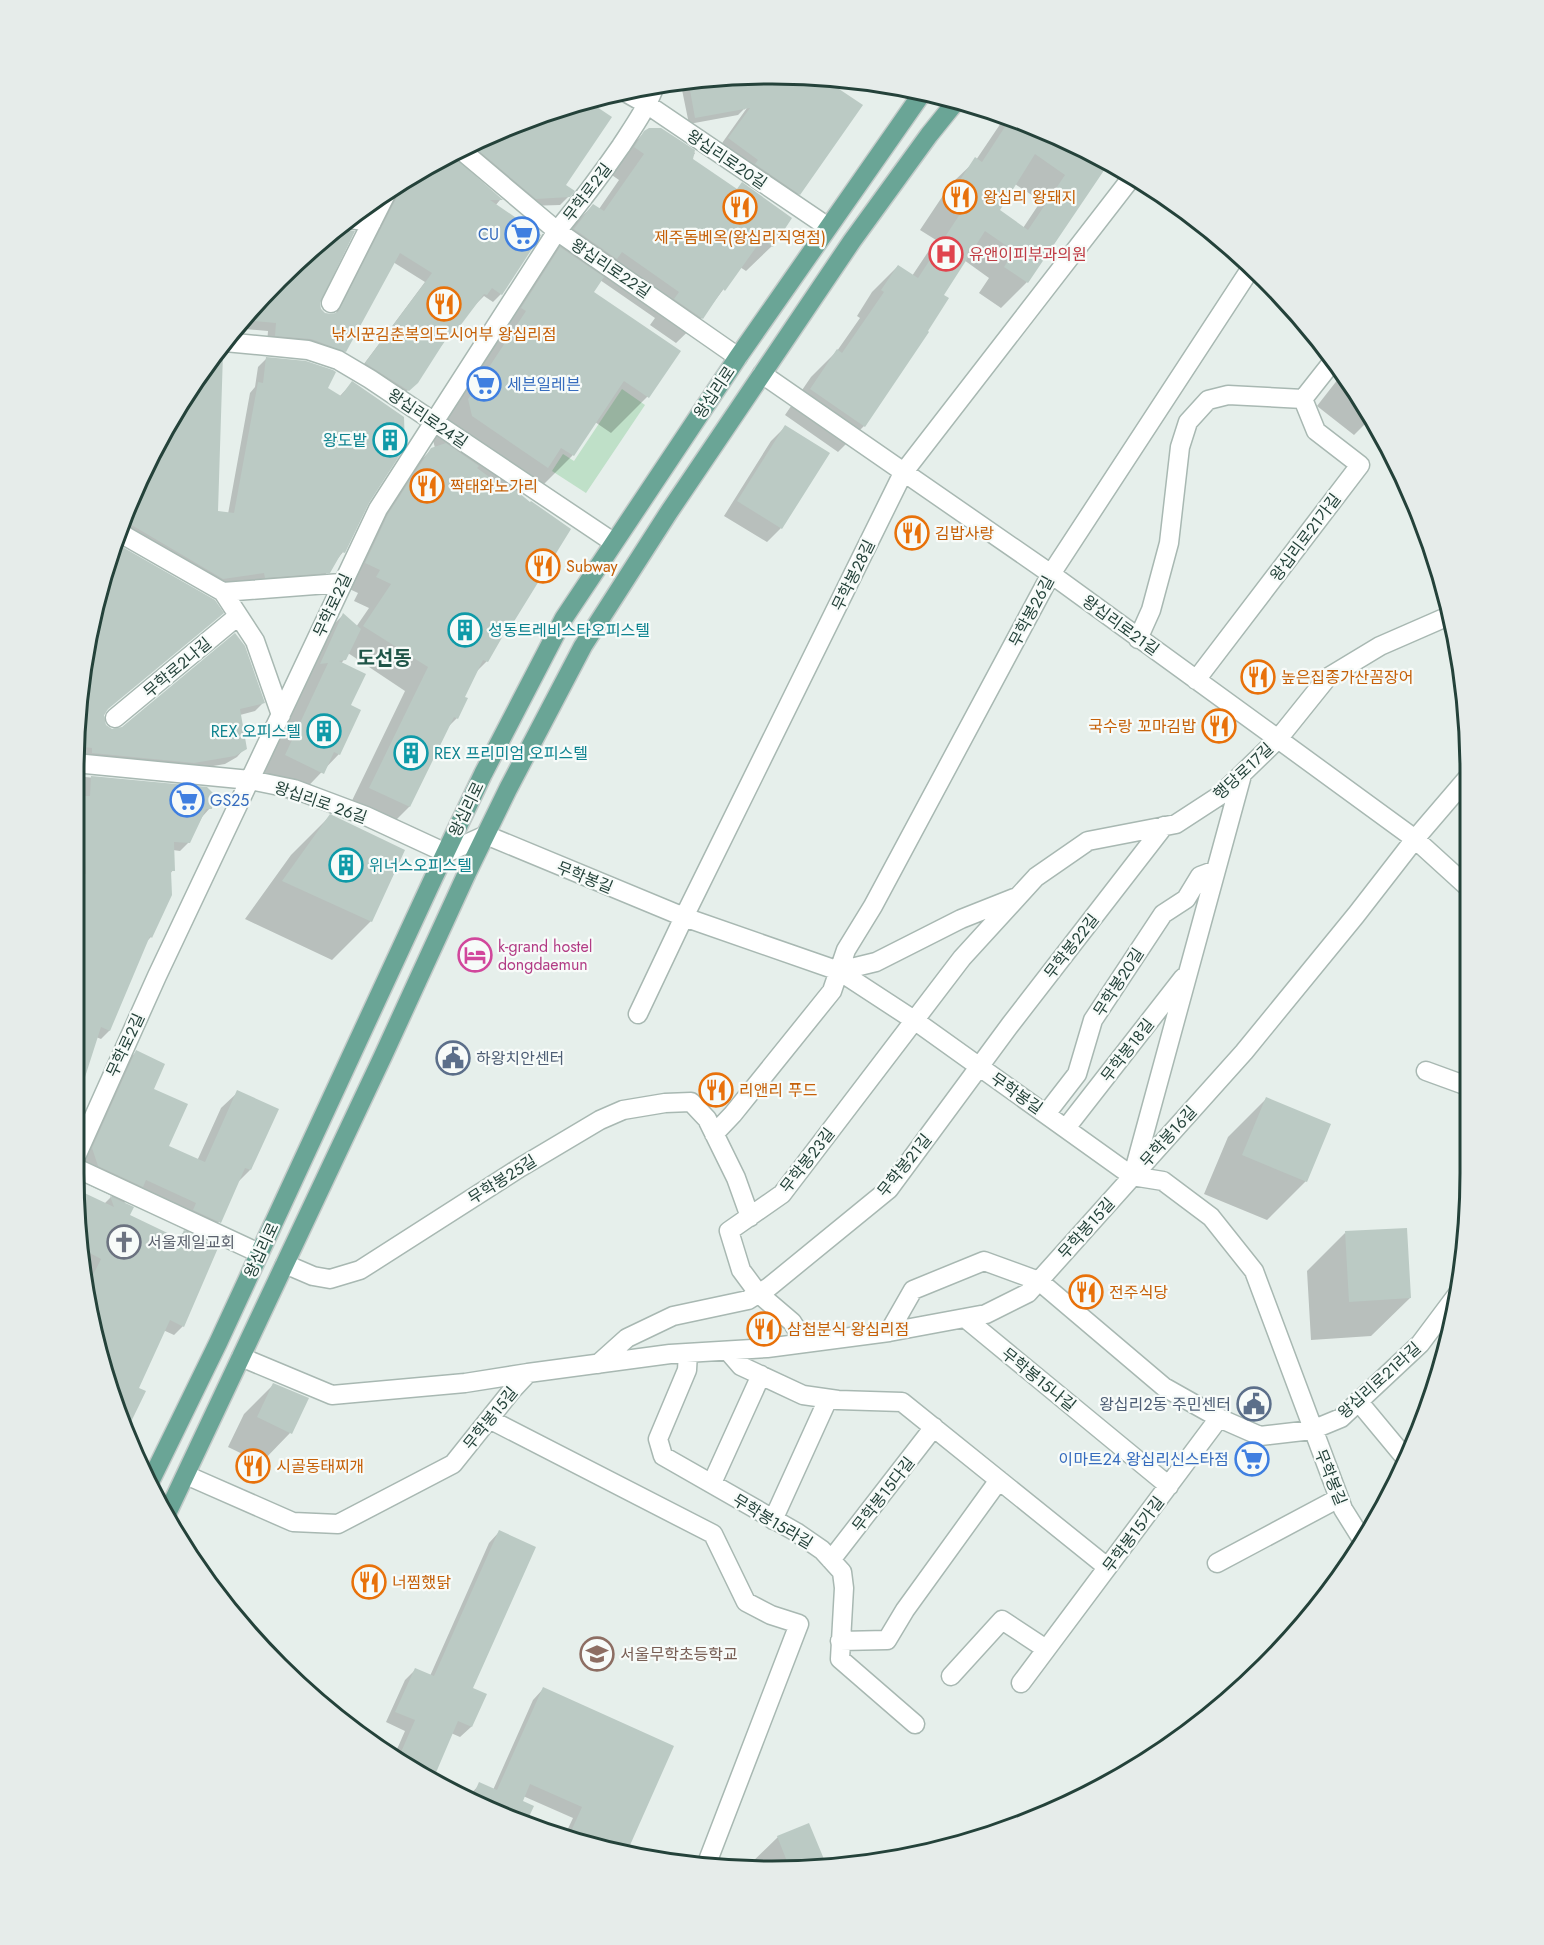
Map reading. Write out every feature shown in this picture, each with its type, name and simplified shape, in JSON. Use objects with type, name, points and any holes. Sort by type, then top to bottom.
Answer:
[{"type":"main road","name":"왕십리로","points":[[154,1474],[446,853],[564,618],[738,357],[917,99]]},
{"type":"main road","name":"왕십리로","points":[[171,1507],[486,835],[583,646],[669,512],[852,241],[951,107]]},
{"type":"street","name":"무학로2길","points":[[84,1139],[152,986],[378,509],[557,231],[592,189],[648,105],[652,95]]},
{"type":"street","name":"왕십리로20길","points":[[634,98],[828,227]]},
{"type":"street","name":"왕십리로22길","points":[[467,155],[557,231],[738,357]]},
{"type":"street","name":"무학봉28길","points":[[638,1014],[903,473],[1127,183]]},
{"type":"street","points":[[331,303],[379,208]]},
{"type":"street","points":[[361,220],[372,222]]},
{"type":"street","name":"무학봉26길","points":[[839,971],[846,950],[873,906],[1051,574],[1247,275]]},
{"type":"street","name":"왕십리로24길","points":[[234,343],[308,350],[338,360],[434,421],[613,542]]},
{"type":"street","points":[[1138,639],[1151,610],[1169,543],[1180,447],[1188,422],[1208,400],[1228,395],[1304,399],[1328,367]]},
{"type":"street","name":"왕십리로21길","points":[[762,374],[1051,574],[1414,839],[1460,880]]},
{"type":"street","name":"왕십리로21가길","points":[[1196,680],[1360,465],[1316,431],[1304,399]]},
{"type":"street","points":[[126,536],[223,592],[255,641],[281,715]]},
{"type":"street","points":[[223,592],[341,583]]},
{"type":"street","name":"무학로2나길","points":[[115,718],[238,616]]},
{"type":"street","name":"행당로17길","points":[[914,1020],[962,958],[1035,877],[1088,841],[1176,824],[1219,796],[1242,774],[1278,739],[1327,678],[1380,646],[1443,619]]},
{"type":"street","name":"왕십리로 26길","points":[[84,764],[250,780],[294,789],[366,816],[446,853]]},
{"type":"street","name":"무학봉16길","points":[[1132,1176],[1242,774]]},
{"type":"street","name":"무학봉16길","points":[[1132,1176],[1244,1052],[1356,915],[1414,839],[1460,786]]},
{"type":"street","name":"무학봉22길","points":[[980,1067],[1164,826]]},
{"type":"street","points":[[446,853],[486,835]]},
{"type":"street","name":"무학봉길","points":[[486,835],[684,917],[839,971],[914,1020],[1132,1176],[1163,1181],[1211,1217],[1254,1271],[1343,1509],[1358,1532]]},
{"type":"street","name":"무학봉20길","points":[[1046,1114],[1077,1074],[1093,1020],[1163,914],[1186,899],[1200,876],[1216,870]]},
{"type":"street","name":"행당로17길","points":[[839,971],[876,962],[961,919],[1019,896]]},
{"type":"street","points":[[714,1134],[813,1017],[832,991],[839,971]]},
{"type":"street","name":"무학봉18길","points":[[1066,1128],[1188,972]]},
{"type":"street","name":"무학봉23길","points":[[758,1293],[741,1270],[729,1231],[782,1194],[914,1020]]},
{"type":"street","name":"무학봉21길","points":[[598,1364],[627,1338],[673,1316],[748,1300],[768,1287],[889,1189],[980,1067]]},
{"type":"street","points":[[1426,1071],[1460,1083]]},
{"type":"street","name":"무학봉25길","points":[[285,1264],[313,1276],[330,1279],[360,1270],[521,1167],[600,1120],[623,1110],[665,1103],[691,1102],[707,1119],[736,1178],[750,1217]]},
{"type":"street","points":[[84,1172],[259,1253]]},
{"type":"street","name":"무학봉15길","points":[[186,1475],[293,1522],[338,1524],[453,1464],[528,1373],[688,1353],[767,1348],[890,1332],[986,1314],[1028,1293],[1132,1176]]},
{"type":"street","points":[[890,1332],[913,1290],[984,1261],[1039,1281],[1164,1387],[1219,1418],[1260,1436],[1312,1430]]},
{"type":"street","points":[[758,1293],[792,1322],[805,1343]]},
{"type":"street","name":"왕십리로21라길","points":[[1312,1430],[1341,1418],[1420,1344],[1447,1308]]},
{"type":"street","name":"무학봉15나길","points":[[964,1318],[1169,1486]]},
{"type":"street","points":[[728,1351],[741,1366],[803,1395],[828,1399],[902,1402],[1107,1567]]},
{"type":"street","name":"무학봉15라길","points":[[688,1353],[687,1370],[658,1438],[663,1456],[822,1550],[842,1572],[844,1588],[840,1659],[915,1724]]},
{"type":"street","points":[[242,1358],[332,1395],[465,1383],[528,1373]]},
{"type":"street","points":[[712,1484],[761,1375]]},
{"type":"street","points":[[773,1520],[828,1399]]},
{"type":"street","points":[[1358,1401],[1401,1452]]},
{"type":"street","name":"무학봉15가길","points":[[1021,1683],[1219,1418]]},
{"type":"street","points":[[489,1419],[713,1534],[746,1602],[771,1615],[799,1624],[709,1858]]},
{"type":"street","name":"무학봉15다길","points":[[831,1560],[934,1428]]},
{"type":"street","points":[[840,1641],[887,1640],[905,1610],[999,1480]]},
{"type":"street","points":[[1216,1563],[1339,1498]]},
{"type":"street","points":[[951,1676],[1002,1620],[1046,1649]]},
{"type":"green space","points":[[622,389],[645,405],[586,493],[552,471],[563,454],[574,461]]},
{"type":"building","points":[[772,84],[836,87],[863,105],[800,195],[755,164],[758,160],[728,138],[750,108],[695,118],[690,89],[727,85]]},
{"type":"building","points":[[594,107],[612,117],[566,185],[575,191],[570,197],[536,199],[478,150],[509,136]]},
{"type":"building","points":[[1006,126],[1035,136],[1104,170],[1028,283],[1004,267],[1014,251],[985,231],[944,295],[949,298],[929,332],[865,427],[810,389],[837,349],[842,353],[884,292],[881,290],[898,265],[918,278],[960,214],[945,203],[975,157],[982,162]],"holes":[[[1035,154],[1065,175],[1028,230],[1000,210]]]},
{"type":"building","points":[[649,128],[661,128],[695,150],[693,159],[737,189],[742,182],[792,218],[773,247],[762,239],[703,319],[674,299],[679,292],[622,252],[617,259],[574,229],[593,204],[604,211],[644,154],[634,147],[644,131]]},
{"type":"building","points":[[458,160],[503,200],[490,200],[541,235],[502,295],[492,288],[487,295],[484,294],[451,338],[448,336],[418,383],[409,391],[365,363],[432,273],[400,253],[346,352],[311,339],[275,336],[276,323],[253,321],[318,255],[348,230],[355,231],[320,303],[325,313],[338,312],[397,197],[428,176]]},
{"type":"building","points":[[560,247],[604,277],[594,292],[681,351],[649,398],[624,381],[574,456],[561,448],[548,468],[472,416],[468,399],[526,311],[521,308]]},
{"type":"building","points":[[223,357],[218,511],[234,513],[258,382],[263,383],[266,357],[306,361],[333,370],[336,372],[328,388],[341,396],[352,381],[404,417],[405,447],[369,503],[345,553],[342,552],[330,573],[265,578],[264,573],[223,579],[130,524],[155,468],[176,428]]},
{"type":"building","points":[[785,425],[830,453],[782,529],[737,501]]},
{"type":"building","points":[[446,443],[479,466],[477,468],[503,487],[513,488],[571,529],[488,662],[483,660],[465,697],[468,698],[458,719],[454,717],[410,807],[369,788],[428,667],[363,626],[391,584],[376,577],[380,570],[365,563],[388,514],[431,448]]},
{"type":"building","points":[[122,547],[215,600],[224,613],[108,709],[104,715],[106,725],[112,729],[122,727],[235,633],[245,646],[265,703],[240,709],[247,749],[235,756],[194,763],[92,753],[92,748],[85,747],[90,682],[107,594]]},
{"type":"building","points":[[343,613],[361,629],[346,660],[339,661],[366,674],[351,705],[361,710],[340,755],[334,752],[324,774],[285,755],[328,663],[320,664]]},
{"type":"building","points":[[91,776],[207,787],[213,793],[212,809],[206,809],[190,843],[174,842],[175,871],[171,871],[172,895],[152,938],[150,936],[110,1031],[101,1027],[84,1080],[84,874],[86,874],[84,796],[90,796]]},
{"type":"building","name":"위너스오피스텔","points":[[330,814],[405,850],[372,922],[282,881]]},
{"type":"building","points":[[136,1050],[165,1064],[154,1089],[188,1104],[169,1146],[205,1162],[237,1090],[279,1109],[251,1170],[245,1168],[221,1223],[193,1210],[196,1203],[146,1180],[143,1187],[98,1166],[92,1148]]},
{"type":"building","points":[[1266,1097],[1331,1124],[1307,1182],[1242,1155]]},
{"type":"building","points":[[84,1193],[114,1207],[110,1196],[134,1207],[130,1215],[180,1239],[184,1230],[218,1248],[184,1327],[170,1320],[139,1388],[146,1391],[131,1422],[107,1351],[97,1307],[92,1277],[101,1259],[89,1253]]},
{"type":"building","points":[[1407,1228],[1411,1298],[1349,1302],[1345,1231]]},
{"type":"building","points":[[273,1383],[309,1398],[292,1434],[257,1417]]},
{"type":"building","points":[[499,1530],[536,1547],[473,1688],[487,1694],[472,1727],[458,1721],[436,1773],[401,1752],[415,1720],[395,1712],[415,1668],[434,1676]]},
{"type":"building","points":[[543,1687],[674,1746],[630,1846],[571,1831],[582,1807],[530,1784],[523,1801],[534,1806],[529,1816],[474,1793],[479,1782],[497,1790]]},
{"type":"building","points":[[809,1823],[824,1859],[787,1861],[777,1836]]},
{"type":"place","name":"왕십리 왕돼지","points":[[960,197]]},
{"type":"place","name":"제주돔베옥(왕십리직영점)","points":[[740,207]]},
{"type":"place","name":"CU","points":[[522,234]]},
{"type":"place","name":"유앤이피부과의원","points":[[946,254]]},
{"type":"place","name":"낚시꾼김춘복의도시어부 왕십리점","points":[[444,304]]},
{"type":"place","name":"세븐일레븐","points":[[484,384]]},
{"type":"place","name":"왕도밭","points":[[390,440]]},
{"type":"place","name":"짝태와노가리","points":[[427,486]]},
{"type":"place","name":"김밥사랑","points":[[912,533]]},
{"type":"place","name":"Subway","points":[[543,566]]},
{"type":"place","name":"성동트레비스타오피스텔","points":[[465,630]]},
{"type":"place","name":"높은집종가산꼼장어","points":[[1258,677]]},
{"type":"place","name":"국수랑 꼬마김밥","points":[[1219,726]]},
{"type":"place","name":"REX 오피스텔","points":[[324,731]]},
{"type":"place","name":"REX 프리미엄 오피스텔","points":[[411,753]]},
{"type":"place","name":"GS25","points":[[187,800]]},
{"type":"place","name":"위너스오피스텔","points":[[346,865]]},
{"type":"place","name":"k-grand hostel dongdaemun","points":[[475,955]]},
{"type":"place","name":"하왕치안센터","points":[[453,1058]]},
{"type":"place","name":"리앤리 푸드","points":[[716,1090]]},
{"type":"place","name":"서울제일교회","points":[[124,1242]]},
{"type":"place","name":"전주식당","points":[[1086,1292]]},
{"type":"place","name":"삼첩분식 왕십리점","points":[[764,1329]]},
{"type":"place","name":"왕십리2동 주민센터","points":[[1254,1404]]},
{"type":"place","name":"이마트24 왕십리신스타점","points":[[1252,1459]]},
{"type":"place","name":"시골동태찌개","points":[[253,1466]]},
{"type":"place","name":"너찜했닭","points":[[369,1582]]},
{"type":"place","name":"서울무학초등학교","points":[[597,1654]]},
{"type":"district","name":"도선동","points":[[384,658]]}]
